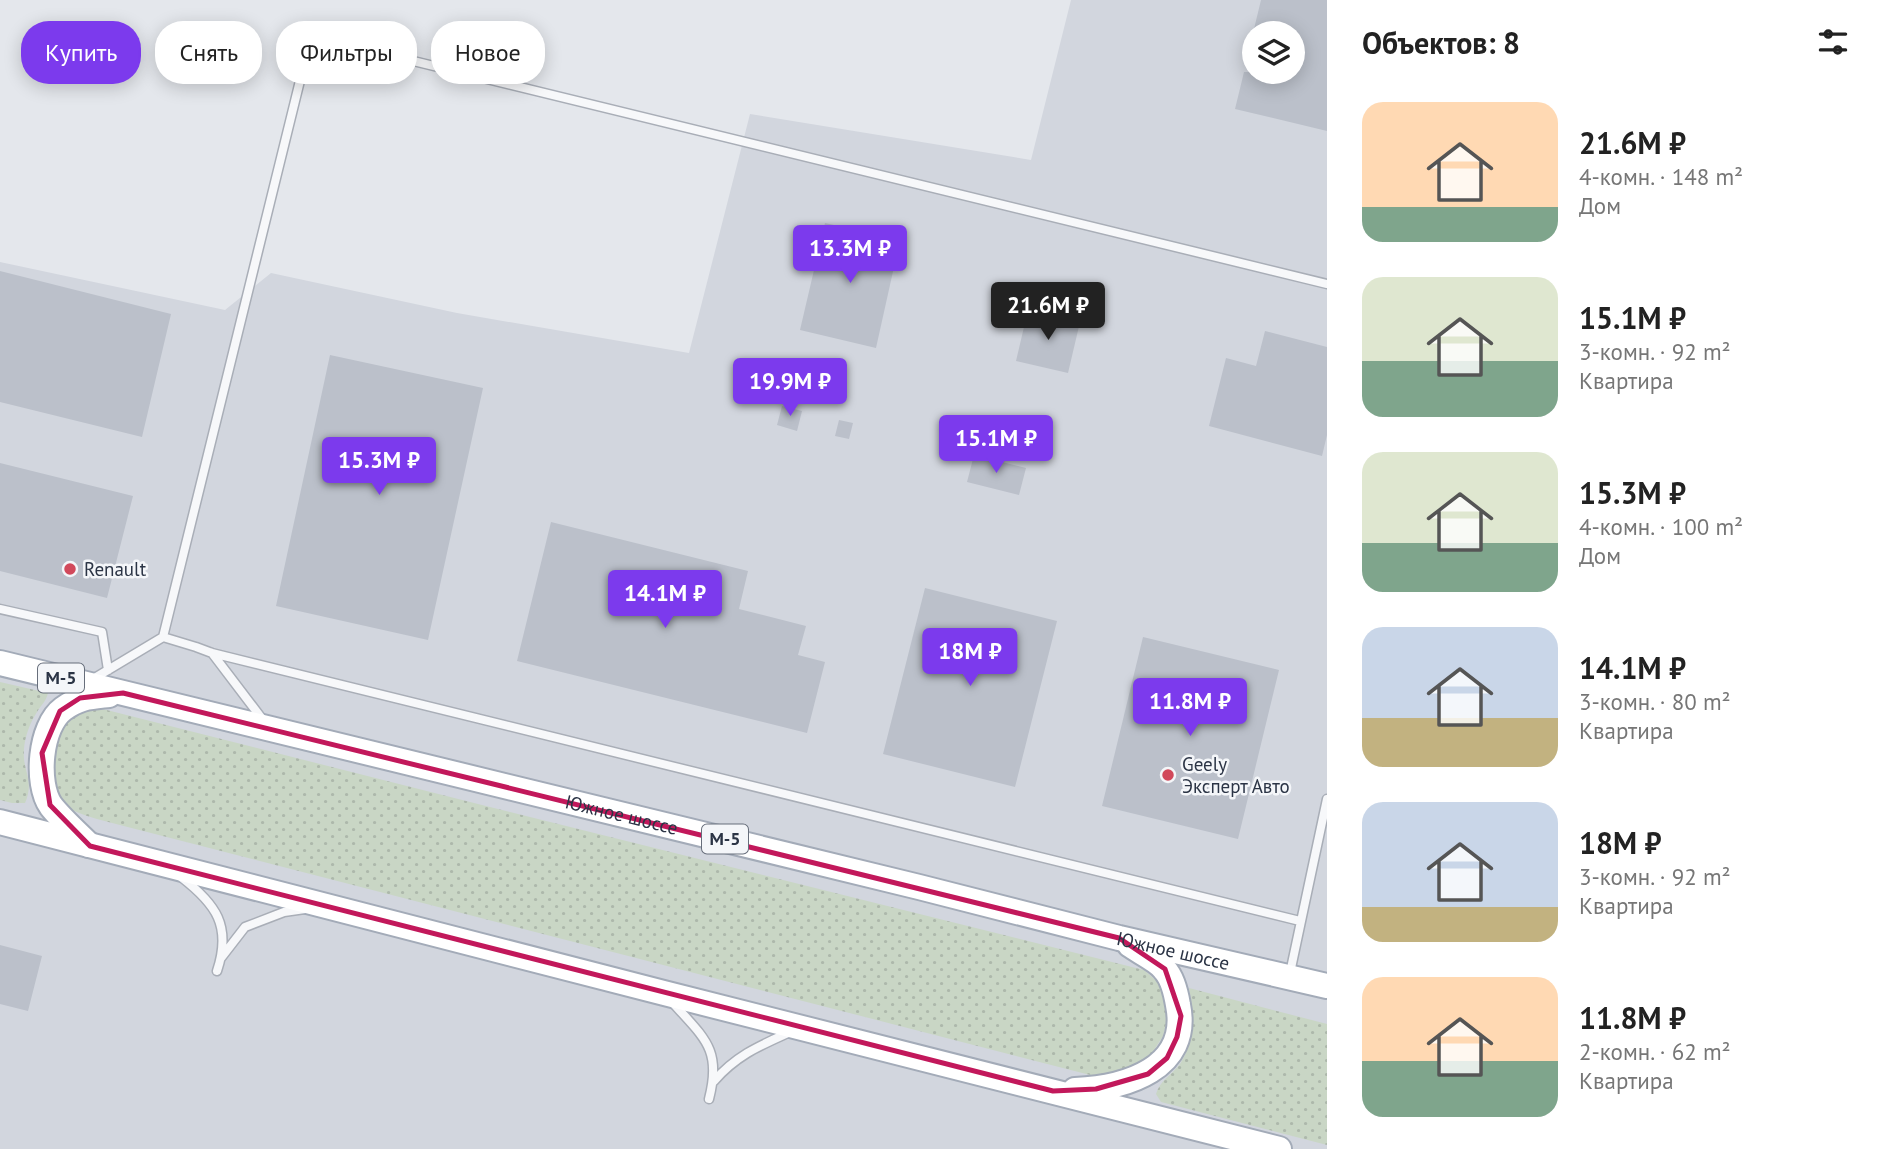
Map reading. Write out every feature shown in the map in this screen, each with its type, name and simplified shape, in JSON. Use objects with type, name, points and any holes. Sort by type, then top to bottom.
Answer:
[{"type":"main road","name":"Южное шоссе","points":[[4,666],[85,683],[1119,938],[1327,986]]},
{"type":"main road","points":[[90,846],[50,805],[41,774],[42,753],[48,731],[60,711],[80,698],[123,693]]},
{"type":"main road","points":[[0,822],[1279,1149]]},
{"type":"main road","points":[[1053,1091],[1096,1089],[1121,1084],[1148,1074],[1167,1058],[1177,1037],[1181,1016],[1176,992],[1165,969],[1119,938]]},
{"type":"lane","points":[[85,683],[163,637],[311,36],[1327,284]]},
{"type":"lane","points":[[0,608],[102,632],[108,670]]},
{"type":"lane","points":[[163,637],[212,653],[1300,921]]},
{"type":"lane","points":[[212,653],[269,728]]},
{"type":"lane","points":[[1290,976],[1327,799]]},
{"type":"lane","points":[[164,865],[197,890],[220,922],[223,933],[217,971]]},
{"type":"lane","points":[[221,958],[244,927],[284,912],[334,909]]},
{"type":"lane","points":[[664,993],[706,1041],[714,1059],[714,1081],[709,1099]]},
{"type":"lane","points":[[714,1081],[746,1052],[802,1027]]},
{"type":"highlighted area","points":[[123,693],[1119,938],[1165,969],[1181,1016],[1177,1037],[1167,1058],[1148,1074],[1096,1089],[1053,1091],[90,846],[50,805],[42,753],[60,711],[80,698]]},
{"type":"shaded area","points":[[1071,0],[1327,0],[1327,1149],[0,1149],[0,262],[225,310],[271,273],[457,313],[689,353],[750,114],[1031,160]]},
{"type":"green space","points":[[0,682],[48,693],[25,739],[24,757],[29,788],[25,803],[0,800]]},
{"type":"green space","points":[[87,705],[1144,970],[1159,983],[1165,996],[1168,1016],[1163,1036],[1147,1061],[1120,1077],[1094,1076],[87,816],[69,808],[55,795],[50,775],[53,730]]},
{"type":"green space","points":[[1189,988],[1327,1024],[1327,1145],[1161,1102],[1156,1094],[1158,1089],[1180,1064],[1191,1037],[1192,1008]]},
{"type":"building","points":[[1261,0],[1327,0],[1327,131],[1235,109],[1242,80],[1242,84],[1305,84],[1305,21],[1256,21]]},
{"type":"building","points":[[825,223],[900,240],[876,348],[800,330]]},
{"type":"building","points":[[0,271],[171,314],[142,437],[0,402]]},
{"type":"building","points":[[1028,310],[1080,322],[1068,373],[1016,361]]},
{"type":"building","points":[[1265,331],[1327,347],[1327,435],[1322,456],[1209,426],[1226,358],[1256,366]]},
{"type":"building","points":[[330,355],[483,388],[428,640],[276,606]]},
{"type":"building","points":[[782,406],[802,411],[797,431],[777,425]]},
{"type":"building","points":[[839,420],[853,423],[849,439],[835,436]]},
{"type":"building","points":[[974,455],[1026,468],[1019,495],[967,482]]},
{"type":"building","points":[[0,463],[133,496],[107,598],[0,571]]},
{"type":"building","points":[[551,522],[748,571],[739,609],[806,626],[798,655],[825,662],[807,733],[517,661]]},
{"type":"building","points":[[925,588],[1057,621],[1015,787],[883,754]]},
{"type":"building","points":[[1143,637],[1279,670],[1238,839],[1102,806]]},
{"type":"building","points":[[0,945],[42,956],[28,1011],[0,1004]]},
{"type":"place","name":"Renault","points":[[70,569]]},
{"type":"place","name":"Geely Эксперт Авто","points":[[1168,775]]}]
